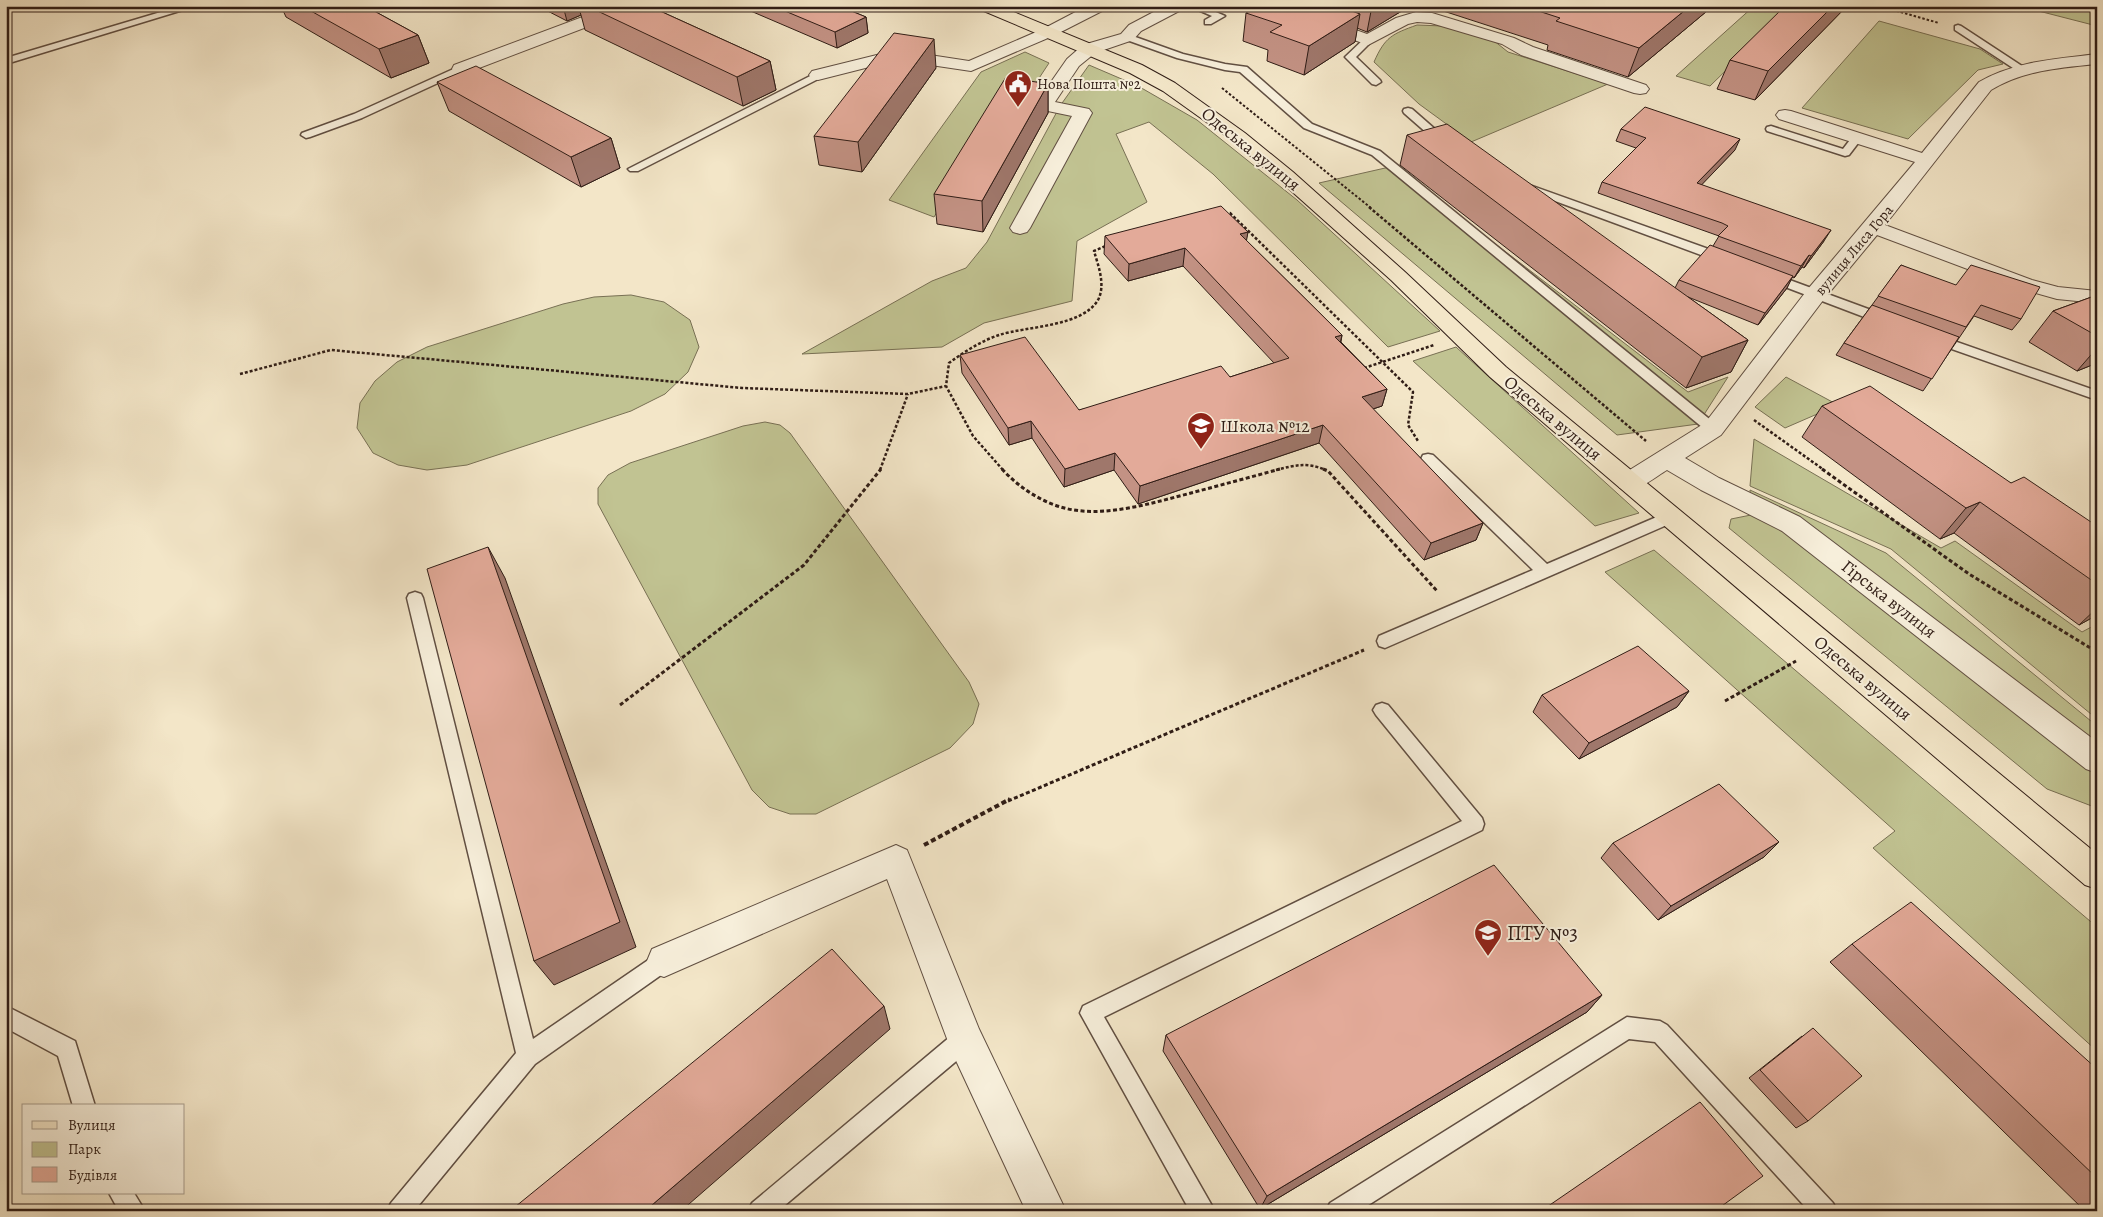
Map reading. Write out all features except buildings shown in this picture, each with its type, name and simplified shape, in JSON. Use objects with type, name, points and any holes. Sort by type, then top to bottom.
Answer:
[{"type":"main road","name":"Одеська вулиця","points":[[984,6],[1127,65],[1169,87],[1233,132],[1328,213],[1498,372],[2097,874]]},
{"type":"street","points":[[460,69],[628,6]]},
{"type":"street","points":[[818,75],[896,55],[971,66],[1049,32],[1100,6]]},
{"type":"street","points":[[1020,228],[1083,112],[1044,104],[1073,63],[1089,49],[1127,37],[1135,28],[1177,6]]},
{"type":"street","points":[[1274,6],[1368,40],[1402,21],[1416,17],[1432,18],[1508,40],[1527,51],[1640,89]]},
{"type":"street","name":"вулиця Лиса Гора","points":[[1630,482],[1713,429],[1816,294],[1874,227],[1985,86],[2000,75],[2020,68],[2097,59]]},
{"type":"street","points":[[1785,115],[1927,160]]},
{"type":"street","points":[[1874,227],[2025,284],[2057,293],[2097,297]]},
{"type":"street","name":"Гірська вулиця","points":[[1668,459],[1710,484],[1791,524],[2097,760]]},
{"type":"street","points":[[664,961],[896,860],[965,1038],[1046,1211]]},
{"type":"lane","points":[[6,61],[192,6]]},
{"type":"lane","points":[[1193,6],[1220,16],[1208,22]]},
{"type":"lane","points":[[1958,28],[2020,68]]},
{"type":"lane","points":[[1127,37],[1180,56],[1225,67],[1243,69],[1308,126],[1376,153],[1713,429]]},
{"type":"lane","points":[[1368,40],[1350,57],[1376,82]]},
{"type":"lane","points":[[306,135],[358,116],[460,69]]},
{"type":"lane","points":[[634,169],[818,75]]},
{"type":"lane","points":[[1408,111],[1440,139]]},
{"type":"lane","points":[[1771,129],[1845,153],[1857,138]]},
{"type":"lane","points":[[1511,182],[1735,263]]},
{"type":"lane","points":[[1753,270],[1898,324]]},
{"type":"lane","points":[[1926,334],[2097,396]]},
{"type":"lane","points":[[1428,459],[1544,571]]},
{"type":"lane","points":[[1385,641],[1671,517]]},
{"type":"lane","points":[[415,598],[528,1056]]},
{"type":"lane","points":[[1204,1211],[1090,1012],[1475,824],[1382,710]]},
{"type":"lane","points":[[399,1211],[528,1056],[664,961]]},
{"type":"lane","points":[[6,1016],[67,1049],[83,1104]]},
{"type":"lane","points":[[1338,1211],[1627,1028],[1660,1032],[1825,1211]]},
{"type":"lane","points":[[760,1211],[965,1038]]},
{"type":"lane","points":[[121,1194],[133,1211]]},
{"type":"path","points":[[1879,6],[1958,28]]},
{"type":"path","points":[[1180,56],[1322,167],[1668,459]]},
{"type":"path","points":[[1220,215],[1230,213],[1413,392],[1408,425],[1428,459]]},
{"type":"path","points":[[1114,244],[1094,250],[1101,285],[1099,299],[1088,312],[1000,335],[964,351],[949,363],[946,386],[973,436],[1008,476],[1039,499],[1074,510],[1113,510],[1157,502],[1295,464],[1312,464],[1328,472],[1455,610]]},
{"type":"path","points":[[1358,371],[1461,336]]},
{"type":"path","points":[[240,374],[332,350],[742,388],[908,394],[946,386]]},
{"type":"path","points":[[620,705],[804,565],[882,468],[908,394]]},
{"type":"path","points":[[1731,404],[1969,574],[2097,652]]},
{"type":"path","points":[[896,860],[1002,803],[1385,641]]},
{"type":"path","points":[[1725,701],[1796,661]]},
{"type":"green space","points":[[1754,6],[1792,6],[1710,86],[1676,76]]},
{"type":"green space","points":[[2019,6],[2097,6],[2097,26]]},
{"type":"green space","points":[[1879,21],[1980,49],[2003,64],[1978,70],[1908,139],[1802,108]]},
{"type":"green space","points":[[1417,25],[1443,26],[1493,40],[1508,52],[1608,84],[1471,142],[1419,104],[1374,62],[1382,47],[1390,38],[1401,31]]},
{"type":"green space","points":[[1025,52],[1049,63],[1028,95],[1009,93],[934,217],[889,200],[981,72]]},
{"type":"green space","points":[[1089,65],[1138,86],[1197,120],[1297,200],[1440,331],[1388,347],[1213,174],[1149,122],[1116,134],[1147,202],[1077,241],[1072,301],[984,323],[942,347],[802,354],[932,281],[966,268],[987,242],[1060,106]]},
{"type":"green space","points":[[1394,166],[1688,392],[1728,377],[1698,424],[1617,435],[1319,183]]},
{"type":"green space","points":[[631,295],[664,302],[690,320],[699,347],[688,372],[665,394],[631,411],[467,465],[427,470],[398,465],[373,453],[357,428],[360,403],[375,381],[397,362],[427,347],[563,304],[594,297]]},
{"type":"green space","points":[[1456,347],[1639,513],[1595,526],[1413,361]]},
{"type":"green space","points":[[1786,377],[1838,405],[1785,428],[1755,407]]},
{"type":"green space","points":[[765,422],[780,425],[790,433],[969,682],[979,704],[973,724],[950,748],[816,814],[790,814],[769,807],[752,790],[598,504],[598,488],[608,475],[630,463],[743,426]]},
{"type":"green space","points":[[1754,439],[1941,548],[1955,541],[2082,632],[2097,624],[2097,719],[1891,549],[1750,486]]},
{"type":"green space","points":[[1750,490],[1886,553],[2097,726],[2097,808],[2047,789],[1729,528],[1731,519],[1751,515]]},
{"type":"green space","points":[[1654,550],[2097,927],[2097,1051],[1873,848],[1895,831],[1605,572]]},
{"type":"place","name":"Нова Пошта №2","points":[[1018,108]]},
{"type":"place","name":"Школа №12","points":[[1201,450]]},
{"type":"place","name":"ПТУ №3","points":[[1488,957]]}]
